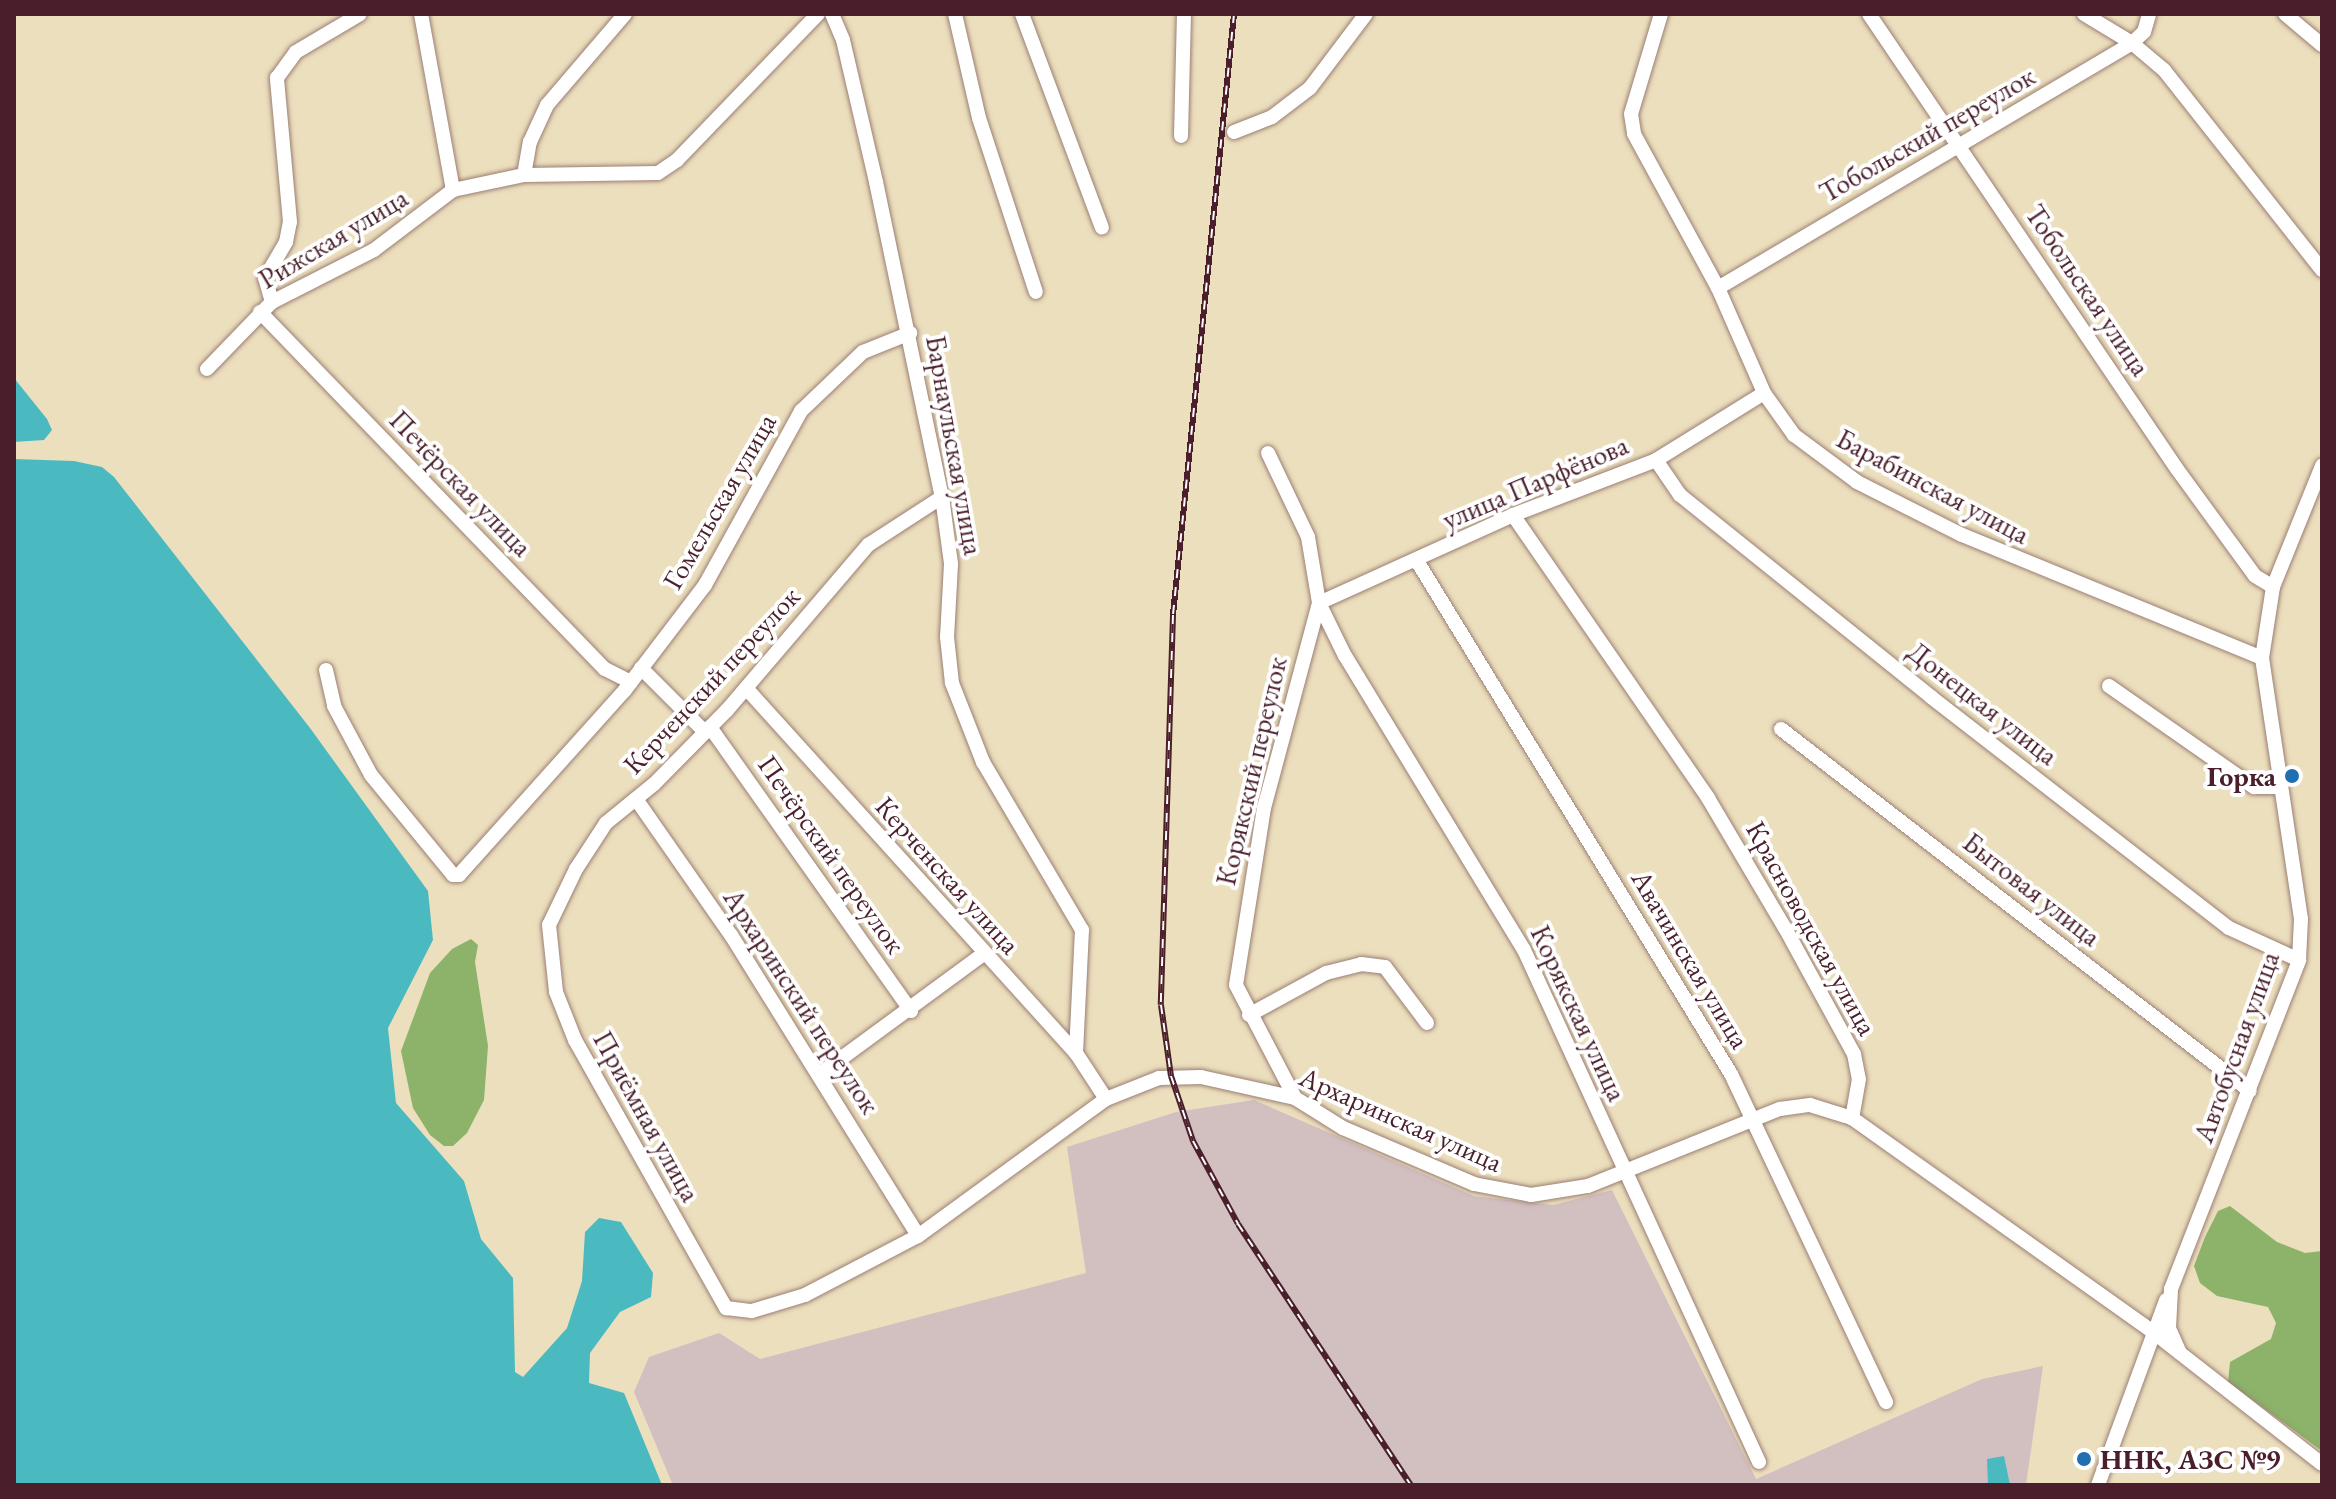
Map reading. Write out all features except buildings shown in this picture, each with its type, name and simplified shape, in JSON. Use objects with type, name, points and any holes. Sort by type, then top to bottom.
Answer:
[{"type":"street","points":[[272,302],[265,278],[286,242],[290,222],[277,78],[296,52],[360,14]]},
{"type":"street","points":[[421,14],[453,190]]},
{"type":"street","points":[[524,175],[530,142],[547,105],[625,14]]},
{"type":"street","name":"Рижская улица","points":[[207,369],[272,302],[374,250],[453,190],[524,175],[658,173],[677,160],[818,14]]},
{"type":"street","name":"Барнаульская улица","points":[[832,14],[843,40],[910,333],[942,497],[951,564],[947,658],[959,706],[1004,800],[1082,930],[1076,1053]]},
{"type":"street","points":[[955,14],[979,118],[1036,292]]},
{"type":"street","points":[[1022,14],[1102,228]]},
{"type":"street","points":[[1181,136],[1184,14]]},
{"type":"street","points":[[1234,132],[1272,117],[1310,88],[1366,14]]},
{"type":"street","name":"Барабинская улица","points":[[1661,14],[1631,114],[1634,134],[1718,288],[1764,393],[1794,435],[1857,482],[1995,551],[2262,658]]},
{"type":"street","name":"Тобольская улица","points":[[1869,14],[2177,469],[2255,576],[2273,587]]},
{"type":"street","points":[[2084,14],[2132,43],[2164,70],[2322,270]]},
{"type":"street","name":"Тобольский переулок","points":[[1718,288],[2132,43],[2144,32],[2149,14]]},
{"type":"street","points":[[2285,14],[2322,45]]},
{"type":"street","name":"Печёрская улица","points":[[260,312],[605,669],[631,682]]},
{"type":"street","name":"Гомельская улица","points":[[326,670],[334,706],[371,775],[453,875],[470,867],[631,682],[705,585],[801,411],[857,356],[910,333]]},
{"type":"street","name":"улица Парфёнова","points":[[1319,603],[1513,515],[1656,460],[1764,393]]},
{"type":"street","name":"Корякский переулок","points":[[1268,453],[1308,537],[1319,603],[1251,875],[1236,985],[1295,1098]]},
{"type":"street","name":"Донецкая улица","points":[[1656,460],[1680,495],[2229,928],[2299,960]]},
{"type":"street","name":"Автобусная улица","points":[[2182,1357],[2169,1328],[2171,1289],[2299,960],[2301,919],[2262,658],[2273,587],[2322,466]]},
{"type":"street","name":"Керченский переулок","points":[[549,925],[591,844],[617,812],[636,799],[708,730],[868,545],[942,497]]},
{"type":"street","name":"Красноводская улица","points":[[1513,515],[1708,798],[1785,928],[1854,1054],[1859,1079],[1852,1118]]},
{"type":"street","name":"Авачинская улица","points":[[1417,561],[1753,1118],[1886,1402]]},
{"type":"street","name":"Корякская улица","points":[[1319,603],[1345,656],[1524,950],[1759,1462]]},
{"type":"street","name":"Печёрский переулок","points":[[641,668],[708,730],[911,1011]]},
{"type":"street","points":[[2109,686],[2254,787],[2281,787]]},
{"type":"street","name":"Керченская улица","points":[[746,688],[982,955],[1076,1053],[1106,1099]]},
{"type":"street","name":"Бытовая улица","points":[[1781,729],[2250,1091]]},
{"type":"street","name":"Архаринский переулок","points":[[636,799],[820,1074],[918,1236]]},
{"type":"street","name":"Приёмная улица","points":[[549,925],[556,992],[575,1040],[722,1305],[738,1312]]},
{"type":"street","points":[[820,1074],[911,1011],[982,955]]},
{"type":"street","points":[[1249,1015],[1326,973],[1361,964],[1385,967],[1427,1023]]},
{"type":"street","name":"Архаринская улица","points":[[738,1312],[805,1295],[918,1236],[1106,1099],[1135,1086],[1184,1075],[1295,1098],[1343,1128],[1504,1192],[1558,1194],[1624,1173],[1753,1118],[1810,1105],[1852,1118]]},
{"type":"street","points":[[1852,1118],[2153,1332],[2322,1464]]},
{"type":"street","points":[[2098,1485],[2171,1289]]},
{"type":"shaded area","points":[[1254,1100],[1474,1196],[1553,1205],[1612,1190],[1756,1479],[1982,1379],[2043,1366],[2026,1485],[672,1483],[634,1392],[649,1357],[719,1333],[760,1359],[1086,1273],[1067,1147],[1176,1112]]},
{"type":"green space","points":[[471,939],[478,945],[475,962],[488,1046],[484,1100],[467,1133],[453,1146],[444,1146],[430,1135],[413,1108],[401,1051],[430,973],[452,949]]},
{"type":"green space","points":[[2230,1206],[2277,1242],[2305,1253],[2322,1251],[2322,1451],[2228,1382],[2230,1362],[2271,1339],[2276,1323],[2268,1307],[2217,1296],[2200,1283],[2194,1266],[2205,1237],[2218,1211]]},
{"type":"water","points":[[14,378],[47,419],[52,430],[44,440],[14,442]]},
{"type":"water","points":[[14,459],[74,461],[102,467],[114,477],[310,728],[428,891],[433,940],[388,1028],[396,1103],[464,1181],[481,1239],[513,1278],[515,1372],[523,1377],[567,1328],[582,1281],[585,1232],[599,1218],[621,1222],[653,1273],[651,1297],[620,1312],[590,1353],[589,1383],[624,1393],[662,1485],[14,1485]]},
{"type":"water","points":[[2004,1456],[2010,1485],[1988,1485],[1987,1459]]},
{"type":"railway","points":[[1234,14],[1173,615],[1161,1005],[1171,1076],[1193,1141],[1238,1224],[1411,1485]]},
{"type":"place","name":"Горка","points":[[2292,776]]},
{"type":"place","name":"ННК, АЗС №9","points":[[2084,1459]]}]
